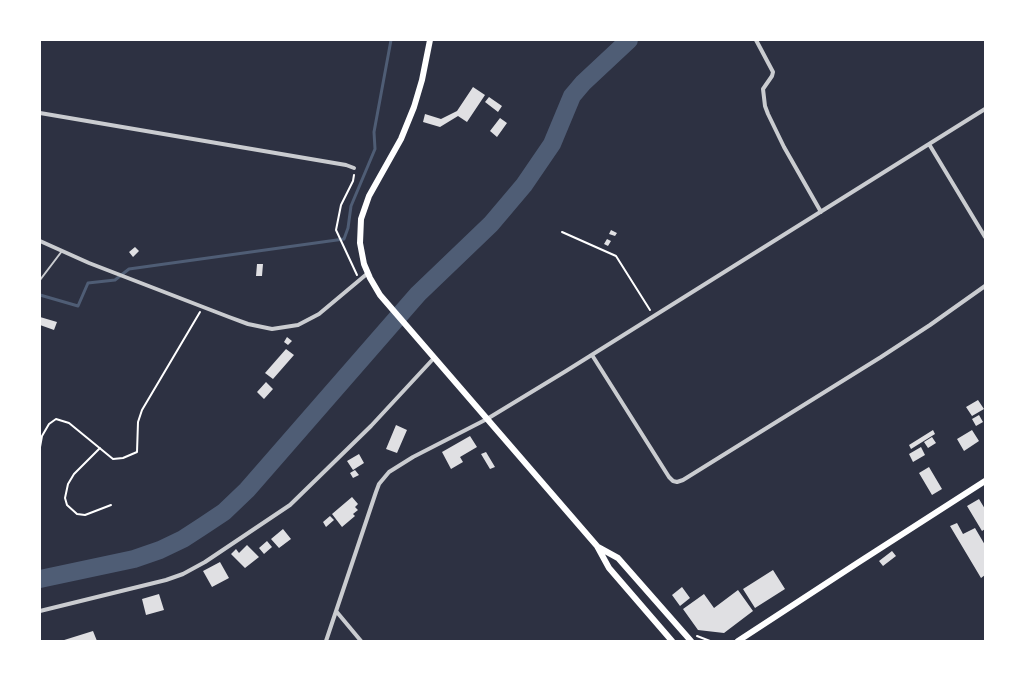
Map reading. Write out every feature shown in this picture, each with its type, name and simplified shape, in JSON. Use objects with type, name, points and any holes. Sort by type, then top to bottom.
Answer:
[{"type":"main road","points":[[430,40],[422,80],[414,107],[401,139],[369,196],[362,219],[360,243],[364,264],[380,295],[597,546],[609,568],[672,641]]},
{"type":"main road","points":[[738,641],[985,481]]},
{"type":"main road","points":[[597,546],[618,558],[691,641]]},
{"type":"street","points":[[756,40],[773,74],[763,89],[768,114],[784,147],[821,212]]},
{"type":"street","points":[[326,641],[360,536],[379,484],[384,477],[412,457],[487,419],[592,355],[985,109]]},
{"type":"street","points":[[40,113],[346,165],[354,168]]},
{"type":"street","points":[[928,144],[985,237]]},
{"type":"street","points":[[40,241],[90,263],[248,324],[272,329],[298,325],[319,314],[368,273]]},
{"type":"street","points":[[592,355],[669,477],[677,482],[881,357],[985,286]]},
{"type":"street","points":[[40,611],[166,580],[183,574],[204,562],[290,505],[370,426],[434,358]]},
{"type":"street","points":[[336,611],[361,641]]},
{"type":"lane","points":[[40,280],[62,251]]},
{"type":"path","points":[[354,168],[353,181],[341,205],[336,230],[359,279]]},
{"type":"path","points":[[562,232],[616,256],[654,316]]},
{"type":"path","points":[[40,447],[42,436],[49,424],[56,419],[69,423],[113,458],[123,458],[137,452],[138,427],[142,410],[204,306]]},
{"type":"path","points":[[100,448],[74,474],[68,484],[65,498],[68,505],[77,514],[85,515],[112,505]]},
{"type":"path","points":[[697,636],[710,641]]},
{"type":"building","points":[[473,87],[485,95],[467,122],[458,116],[440,127],[423,122],[425,114],[441,119],[457,111]]},
{"type":"building","points":[[489,97],[502,106],[498,112],[485,102]]},
{"type":"building","points":[[500,118],[507,123],[497,137],[490,131]]},
{"type":"building","points":[[611,230],[617,233],[615,236],[609,234]]},
{"type":"building","points":[[607,239],[611,241],[608,246],[604,244]]},
{"type":"building","points":[[135,247],[139,251],[133,257],[129,252]]},
{"type":"building","points":[[257,264],[263,264],[262,276],[256,276]]},
{"type":"building","points":[[40,317],[57,322],[54,330],[40,325]]},
{"type":"building","points":[[287,337],[292,341],[288,345],[284,342]]},
{"type":"building","points":[[286,349],[294,355],[273,379],[265,373]]},
{"type":"building","points":[[266,382],[273,389],[264,399],[257,392]]},
{"type":"building","points":[[978,400],[984,409],[972,416],[966,407]]},
{"type":"building","points":[[979,415],[983,422],[976,426],[972,419]]},
{"type":"building","points":[[396,425],[407,430],[397,453],[386,449]]},
{"type":"building","points":[[933,430],[935,434],[911,449],[909,445]]},
{"type":"building","points":[[972,430],[979,441],[964,451],[957,439]]},
{"type":"building","points":[[470,436],[477,447],[460,457],[463,462],[451,469],[442,452]]},
{"type":"building","points":[[932,437],[936,443],[928,448],[924,442]]},
{"type":"building","points":[[921,447],[925,455],[913,462],[909,454]]},
{"type":"building","points":[[486,452],[495,467],[490,469],[481,454]]},
{"type":"building","points":[[359,454],[364,463],[353,470],[347,461]]},
{"type":"building","points":[[929,467],[942,489],[932,495],[919,473]]},
{"type":"building","points":[[355,470],[359,475],[353,478],[350,473]]},
{"type":"building","points":[[352,497],[358,504],[355,507],[358,510],[353,514],[355,516],[342,527],[332,514]]},
{"type":"building","points":[[979,499],[985,509],[985,529],[982,531],[967,506]]},
{"type":"building","points":[[330,516],[334,520],[326,527],[323,522]]},
{"type":"building","points":[[957,523],[963,534],[975,528],[985,545],[985,575],[981,578],[950,526]]},
{"type":"building","points":[[283,529],[291,539],[279,548],[271,539]]},
{"type":"building","points":[[267,541],[272,547],[264,554],[259,548]]},
{"type":"building","points":[[247,545],[259,557],[245,568],[231,554],[236,549],[239,553]]},
{"type":"building","points":[[892,551],[896,556],[883,566],[879,561]]},
{"type":"building","points":[[220,562],[229,578],[212,587],[203,571]]},
{"type":"building","points":[[773,570],[785,589],[755,608],[743,589]]},
{"type":"building","points":[[682,587],[690,598],[680,606],[672,595]]},
{"type":"building","points":[[738,590],[753,611],[724,633],[698,630],[683,609],[704,594],[714,608]]},
{"type":"building","points":[[159,594],[164,610],[146,615],[142,599]]},
{"type":"building","points":[[93,631],[97,641],[61,641]]},
{"type":"waterway","points":[[40,295],[78,306],[88,283],[115,280],[129,269],[344,239],[348,228],[351,206],[375,149],[374,132],[391,40]]},
{"type":"waterway","points":[[40,579],[134,559],[160,550],[183,539],[224,512],[247,490],[418,294],[491,224],[524,185],[552,144],[572,96],[583,83],[629,40]]}]
